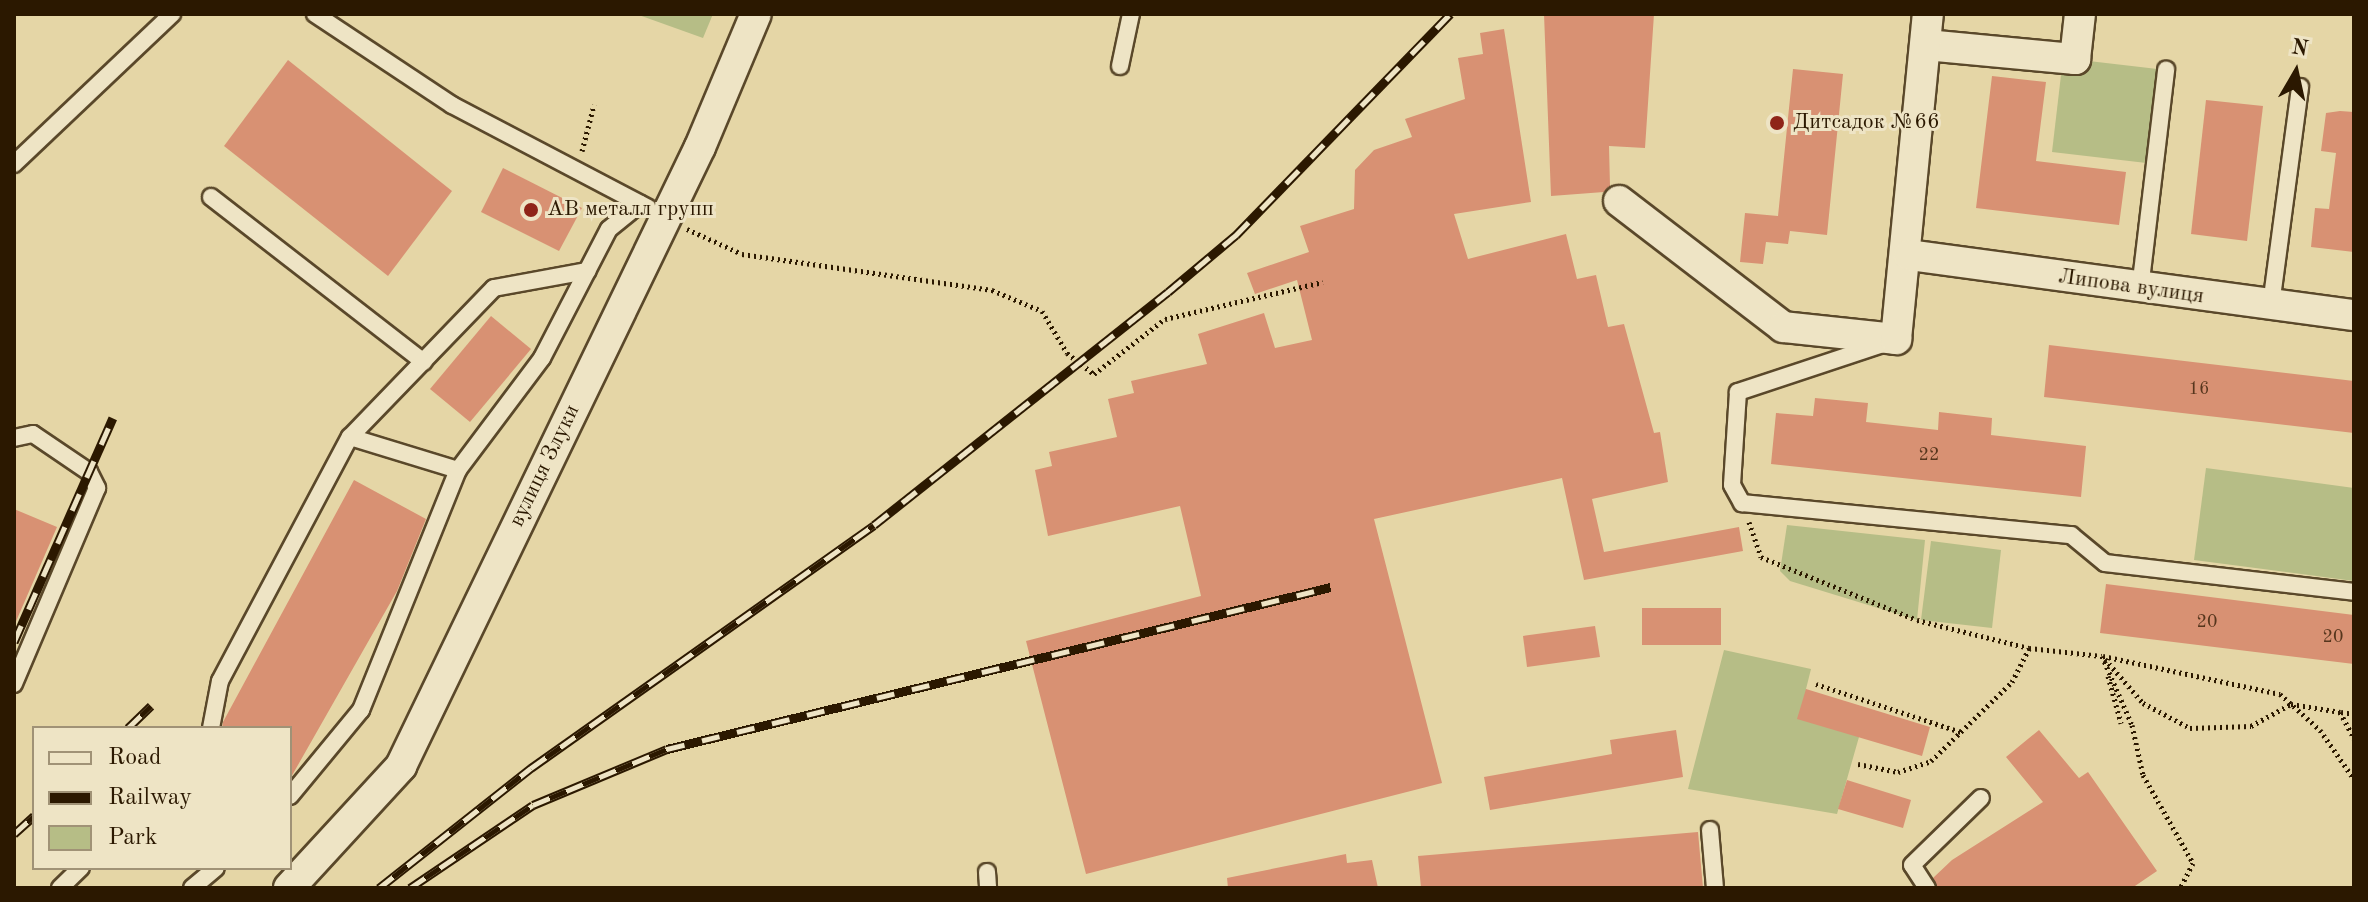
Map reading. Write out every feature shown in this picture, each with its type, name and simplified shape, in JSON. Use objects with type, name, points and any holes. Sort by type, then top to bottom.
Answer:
[{"type":"street","name":"вулиця Злуки","points":[[289,888],[401,766],[652,210],[756,14]]},
{"type":"street","points":[[1619,201],[1783,327],[1896,339],[1909,255],[1928,14]]},
{"type":"street","points":[[1926,45],[2075,59],[2080,14]]},
{"type":"street","name":"Липова вулиця","points":[[1909,255],[2140,289],[2354,315]]},
{"type":"lane","points":[[14,164],[172,14]]},
{"type":"lane","points":[[315,14],[452,105],[652,210]]},
{"type":"lane","points":[[1120,66],[1131,14]]},
{"type":"lane","points":[[2140,289],[2166,70]]},
{"type":"lane","points":[[2271,305],[2300,87]]},
{"type":"lane","points":[[211,197],[424,362]]},
{"type":"lane","points":[[292,794],[361,710],[458,470],[542,358],[609,229],[652,210]]},
{"type":"lane","points":[[211,726],[220,681],[350,437],[494,288],[587,271]]},
{"type":"lane","points":[[1896,339],[1738,392],[1732,485],[1742,503],[2071,535],[2105,563],[2354,592]]},
{"type":"lane","points":[[14,438],[33,434],[89,472],[97,488],[14,684]]},
{"type":"lane","points":[[350,437],[458,470]]},
{"type":"lane","points":[[1927,888],[1912,865],[1981,798]]},
{"type":"lane","points":[[1710,830],[1715,888]]},
{"type":"lane","points":[[60,888],[79,870]]},
{"type":"lane","points":[[197,887],[214,870]]},
{"type":"path","points":[[577,172],[594,105]]},
{"type":"path","points":[[701,236],[742,254],[992,290],[1042,311],[1067,353],[1094,374],[1165,319],[1323,282]]},
{"type":"path","points":[[1742,503],[1761,557],[1917,620],[2029,648],[2102,656],[2211,675],[2291,704],[2354,714]]},
{"type":"path","points":[[1858,764],[1898,772],[1931,761],[2012,682],[2029,648]]},
{"type":"path","points":[[2102,656],[2143,703],[2190,728],[2251,726],[2291,704]]},
{"type":"path","points":[[2102,656],[2121,723]]},
{"type":"path","points":[[2102,656],[2132,725],[2143,775],[2193,863],[2180,888]]},
{"type":"path","points":[[1816,684],[1962,732]]},
{"type":"path","points":[[2291,704],[2320,730],[2354,779]]},
{"type":"path","points":[[2340,712],[2354,738]]},
{"type":"green space","points":[[636,14],[713,14],[703,38]]},
{"type":"green space","points":[[2063,58],[2166,70],[2155,164],[2052,152]]},
{"type":"green space","points":[[2206,468],[2354,488],[2354,581],[2194,560]]},
{"type":"green space","points":[[1787,525],[1925,540],[1917,620],[1790,581],[1780,571]]},
{"type":"green space","points":[[1931,541],[2001,550],[1992,628],[1921,620]]},
{"type":"green space","points":[[1724,650],[1811,669],[1806,689],[1859,737],[1837,814],[1688,789]]},
{"type":"building","points":[[1544,14],[1654,14],[1645,148],[1609,146],[1610,186],[1604,192],[1551,196]]},
{"type":"building","points":[[1504,29],[1531,202],[1454,214],[1468,259],[1566,234],[1577,279],[1596,275],[1608,327],[1624,324],[1654,433],[1660,432],[1668,482],[1592,499],[1604,552],[1739,527],[1743,551],[1584,580],[1562,478],[1374,519],[1442,783],[1086,874],[1026,641],[1201,596],[1180,506],[1048,536],[1035,470],[1052,466],[1049,452],[1117,437],[1108,399],[1134,393],[1131,381],[1207,364],[1198,334],[1264,313],[1275,348],[1312,340],[1297,280],[1255,294],[1247,273],[1309,252],[1300,226],[1354,209],[1355,170],[1374,150],[1412,137],[1405,119],[1465,99],[1458,58],[1483,54],[1480,33]]},
{"type":"building","points":[[288,60],[452,191],[388,276],[224,146]]},
{"type":"building","points":[[1793,69],[1843,74],[1827,235],[1790,231],[1788,244],[1766,242],[1763,264],[1740,262],[1745,213],[1778,216]]},
{"type":"building","points":[[1992,76],[2046,82],[2036,161],[2126,172],[2119,225],[1976,208]]},
{"type":"building","points":[[2206,100],[2263,106],[2247,241],[2191,234]]},
{"type":"building","points":[[2354,112],[2354,252],[2311,247],[2315,208],[2329,209],[2336,153],[2321,151],[2326,113]]},
{"type":"building","name":"АВ металл групп","points":[[503,168],[582,208],[559,251],[481,212]]},
{"type":"building","points":[[491,316],[531,349],[470,422],[430,389]]},
{"type":"building","points":[[2049,345],[2354,381],[2354,433],[2044,397]]},
{"type":"building","points":[[1815,398],[1868,403],[1866,422],[1938,430],[1939,412],[1992,418],[1991,435],[2086,446],[2081,497],[1771,464],[1776,413],[1813,416]]},
{"type":"building","points":[[354,480],[426,519],[397,591],[292,775],[292,726],[222,726]]},
{"type":"building","points":[[14,509],[57,527],[14,626]]},
{"type":"building","points":[[2106,584],[2354,615],[2354,664],[2100,633]]},
{"type":"building","points":[[1642,608],[1721,608],[1721,645],[1642,645]]},
{"type":"building","points":[[1595,626],[1600,657],[1527,667],[1523,636]]},
{"type":"building","points":[[1806,689],[1930,727],[1922,756],[1797,719]]},
{"type":"building","points":[[1676,730],[1683,777],[1490,810],[1484,777],[1612,754],[1610,740]]},
{"type":"building","points":[[2039,730],[2079,778],[2088,772],[2157,871],[2132,888],[1938,888],[1933,878],[1952,860],[2043,802],[2006,757]]},
{"type":"building","points":[[1847,780],[1911,800],[1903,828],[1838,809]]},
{"type":"building","points":[[1698,832],[1703,888],[1421,888],[1418,856]]},
{"type":"building","points":[[1346,854],[1347,863],[1372,860],[1378,888],[1228,888],[1227,878]]},
{"type":"railway","points":[[379,888],[531,768],[874,525],[1168,292],[1236,235],[1450,14]]},
{"type":"railway","points":[[14,642],[113,418]]},
{"type":"railway","points":[[410,888],[533,805],[667,749],[1331,587]]},
{"type":"railway","points":[[130,726],[151,706]]},
{"type":"railway","points":[[14,834],[32,818]]},
{"type":"place","name":"Дитсадок №66","points":[[1777,123]]},
{"type":"place","name":"АВ металл групп","points":[[531,210]]}]
